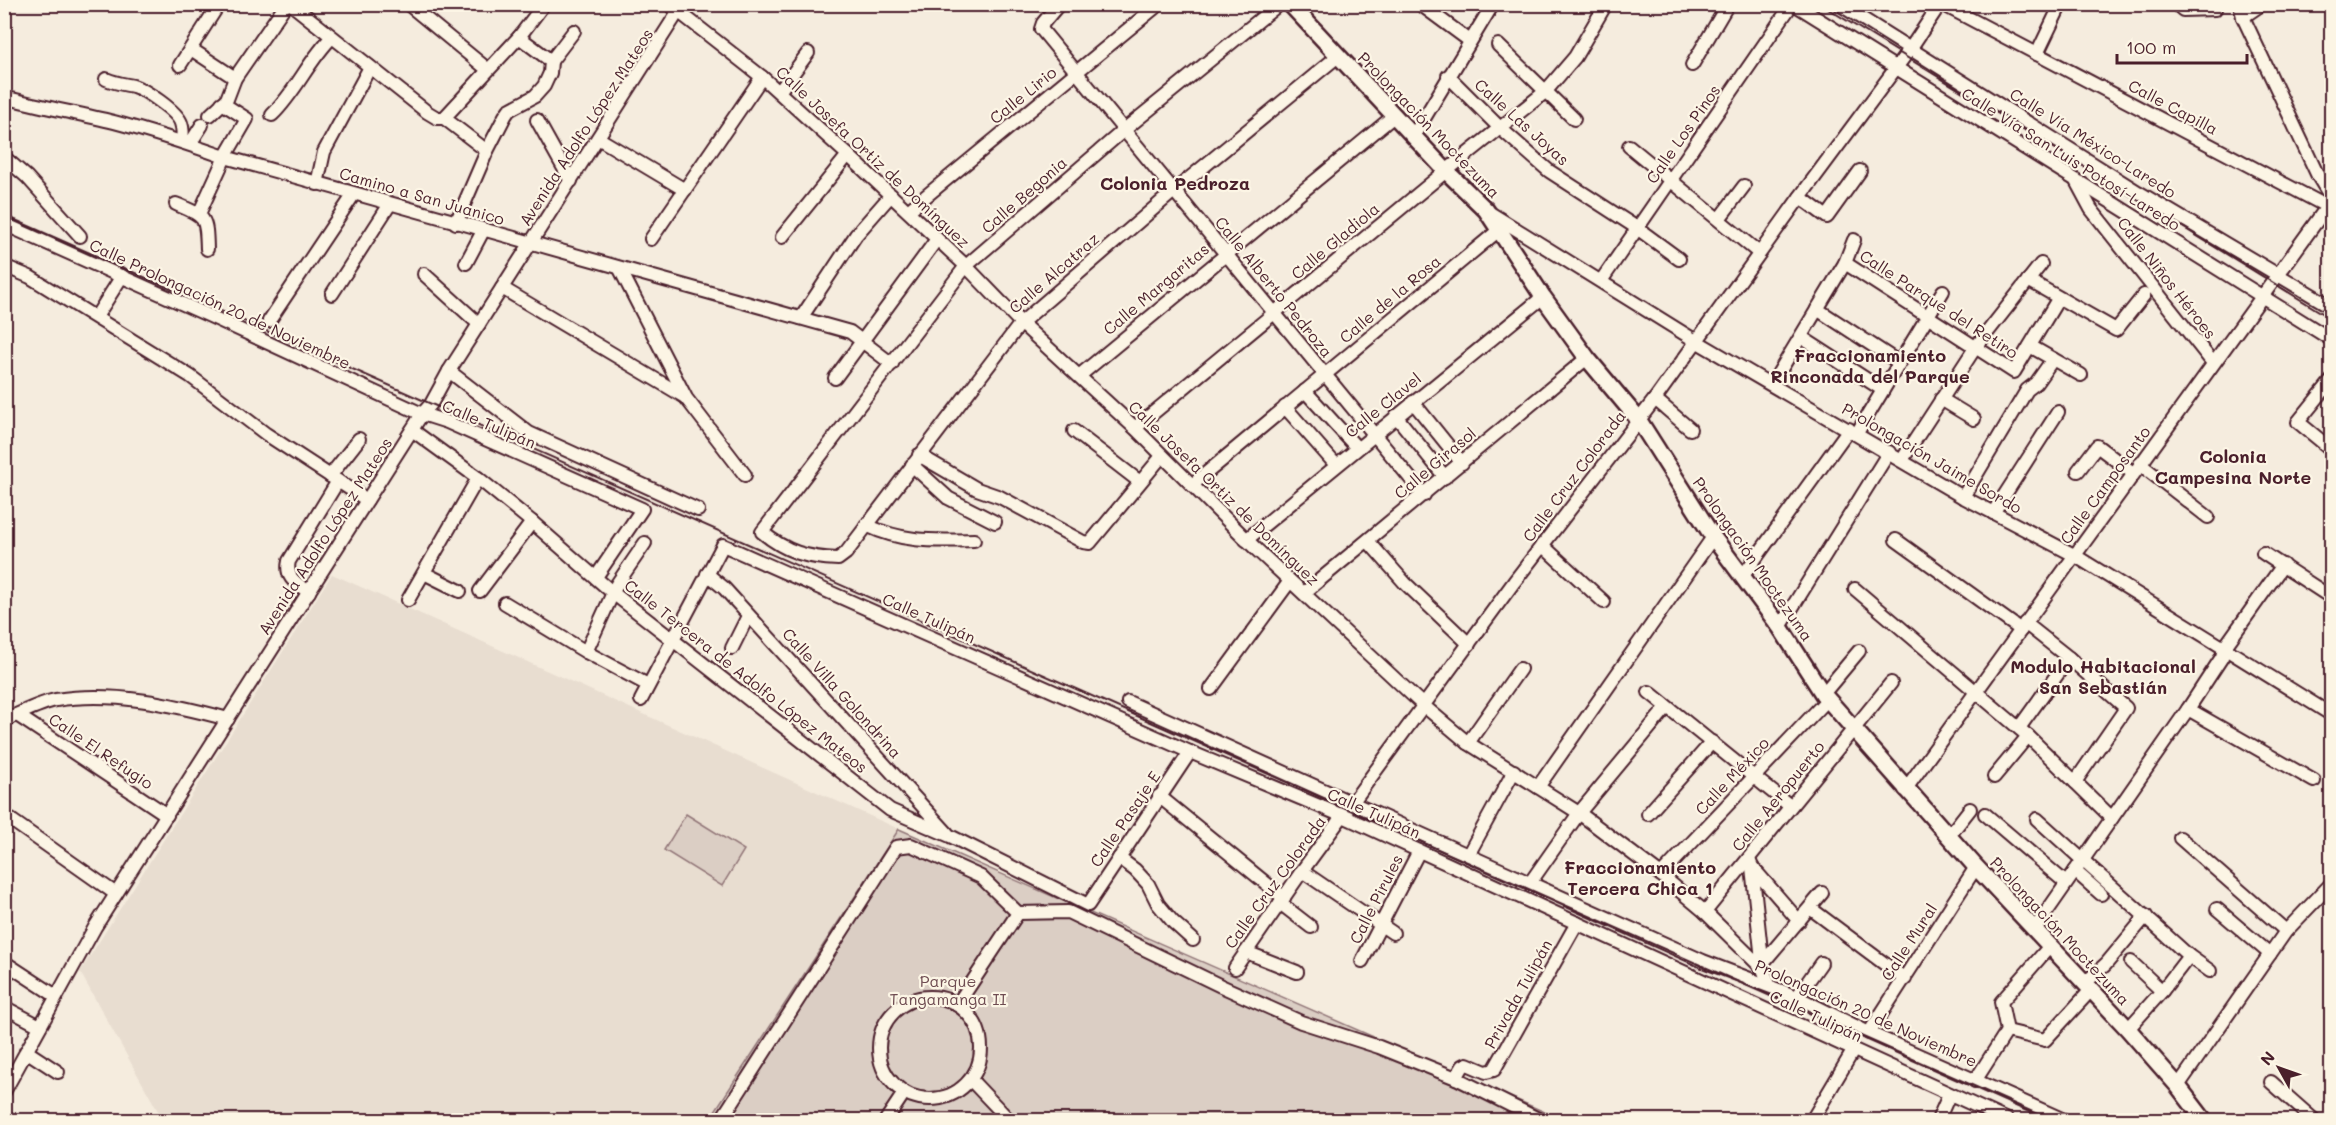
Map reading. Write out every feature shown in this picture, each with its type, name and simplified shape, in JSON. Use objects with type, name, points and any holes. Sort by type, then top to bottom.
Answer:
[{"type":"main road","name":"Prolongación Moctezuma","points":[[1290,4],[1446,171],[1486,210],[1543,297],[1587,358],[1638,419],[1713,537],[1780,627],[1825,697],[1905,790],[2128,1029],[2178,1086],[2204,1120]]},
{"type":"street","points":[[180,65],[219,4]]},
{"type":"street","points":[[186,143],[227,99],[235,78],[286,4]]},
{"type":"street","points":[[291,4],[428,112],[437,118],[444,118],[487,151]]},
{"type":"street","points":[[408,4],[487,69]]},
{"type":"street","points":[[444,118],[519,37],[544,4]]},
{"type":"street","name":"Calle Alberto Pedroza","points":[[1059,4],[1043,23],[1041,29],[1424,495]]},
{"type":"street","name":"Calle Lirio","points":[[908,211],[1159,4]]},
{"type":"street","name":"Calle Begonia","points":[[838,559],[794,553],[777,544],[762,532],[966,266],[1124,130],[1279,4]]},
{"type":"street","points":[[1420,4],[1470,41]]},
{"type":"street","points":[[1414,135],[1493,4]]},
{"type":"street","name":"Calle Gladiola","points":[[1135,428],[1545,92],[1575,57],[1606,4]]},
{"type":"street","points":[[1692,65],[1728,4]]},
{"type":"street","name":"Calle Vía San Luis Potosí-Laredo","points":[[1793,4],[2331,340]]},
{"type":"street","name":"Calle Los Pinos","points":[[1601,281],[1793,4]]},
{"type":"street","name":"Calle Vía México-Laredo","points":[[1839,4],[2138,192],[2331,307]]},
{"type":"street","name":"Calle Cruz Colorada","points":[[1235,968],[1302,871],[1542,545],[1655,399],[1941,4]]},
{"type":"street","name":"Calle Capilla","points":[[1941,4],[2329,202]]},
{"type":"street","points":[[2037,54],[2061,4]]},
{"type":"street","points":[[2176,4],[2183,10],[2215,9]]},
{"type":"street","points":[[2240,4],[2243,17],[2329,202]]},
{"type":"street","points":[[2243,17],[2262,4]]},
{"type":"street","name":"Calle Josefa Ortiz de Domínguez","points":[[677,7],[762,77],[891,195],[966,266],[1021,323],[1135,428],[1246,540],[1425,706],[1468,743],[1579,813],[1661,875],[1705,912],[1763,967],[1770,984]]},
{"type":"street","name":"Avenida Adolfo López Mateos","points":[[4,1092],[56,996],[116,894],[422,414],[431,404],[449,371],[598,138],[677,7]]},
{"type":"street","points":[[456,223],[487,151],[509,110],[535,96],[544,86],[550,73],[551,61],[574,31]]},
{"type":"street","points":[[519,37],[551,61]]},
{"type":"street","points":[[272,115],[286,102],[304,70],[319,50],[332,38]]},
{"type":"street","points":[[1498,45],[1574,119]]},
{"type":"street","points":[[191,49],[235,78]]},
{"type":"street","points":[[779,92],[808,53]]},
{"type":"street","name":"Calle Alcatraz","points":[[838,559],[846,553],[1021,323],[1174,191],[1338,56]]},
{"type":"street","points":[[317,184],[324,152],[370,67]]},
{"type":"street","name":"Calle Las Joyas","points":[[1449,76],[1500,129],[1549,171],[1637,228],[1679,259]]},
{"type":"street","points":[[651,239],[762,77]]},
{"type":"street","points":[[106,78],[121,85],[134,87],[168,108],[181,120],[186,143]]},
{"type":"street","name":"Camino a San Juanico","points":[[4,97],[113,122],[317,184],[801,318],[850,333],[892,364]]},
{"type":"street","points":[[200,214],[225,157],[247,119],[222,103]]},
{"type":"street","name":"Calle Margaritas","points":[[1079,376],[1225,253],[1395,115]]},
{"type":"street","points":[[537,120],[571,181]]},
{"type":"street","points":[[598,138],[685,190]]},
{"type":"street","points":[[1629,146],[1759,253]]},
{"type":"street","points":[[782,237],[848,155]]},
{"type":"street","points":[[4,157],[27,177],[80,236]]},
{"type":"street","points":[[1800,197],[1827,217],[1860,171]]},
{"type":"street","name":"Calle Niños Héroes","points":[[2077,182],[2091,208],[2213,363]]},
{"type":"street","points":[[1719,219],[1744,186]]},
{"type":"street","points":[[269,321],[354,194]]},
{"type":"street","points":[[801,318],[856,235],[891,195]]},
{"type":"street","name":"Calle Camposanto","points":[[1905,790],[2329,202]]},
{"type":"street","points":[[176,204],[200,214],[207,225],[207,249]]},
{"type":"street","points":[[332,294],[390,204]]},
{"type":"street","name":"Prolongación Jaime Sordo","points":[[1486,210],[1696,341],[1963,497],[2074,555],[2331,715]]},
{"type":"street","name":"Calle Prolongación 20 de Noviembre","points":[[4,224],[422,414]]},
{"type":"street","name":"Calle de la Rosa","points":[[1192,485],[1499,230]]},
{"type":"street","points":[[466,263],[483,231]]},
{"type":"street","points":[[835,378],[937,238]]},
{"type":"street","points":[[1772,384],[1845,263],[1854,240]]},
{"type":"street","name":"Calle Parque del Retiro","points":[[1845,263],[2014,372],[2030,346]]},
{"type":"street","points":[[1902,460],[1975,348],[2041,264]]},
{"type":"street","points":[[4,266],[30,277],[190,376],[266,434],[368,500]]},
{"type":"street","points":[[620,269],[686,398],[745,475]]},
{"type":"street","points":[[424,274],[479,324]]},
{"type":"street","points":[[96,317],[122,276]]},
{"type":"street","points":[[2028,280],[2116,330],[2144,295]]},
{"type":"street","points":[[502,288],[686,398]]},
{"type":"street","points":[[1742,577],[1883,390],[1943,291]]},
{"type":"street","name":"Calle Clavel","points":[[1246,540],[1543,297]]},
{"type":"street","points":[[2058,299],[2030,346],[2081,375]]},
{"type":"street","points":[[1817,309],[1898,362]]},
{"type":"street","points":[[1801,337],[1883,390]]},
{"type":"street","name":"Calle Girasol","points":[[1304,593],[1587,358]]},
{"type":"street","points":[[1963,497],[2027,390],[2036,383],[2053,359]]},
{"type":"street","points":[[449,371],[529,433],[698,510]]},
{"type":"street","points":[[2331,380],[2298,422],[2331,450]]},
{"type":"street","points":[[1305,391],[1357,448]]},
{"type":"street","points":[[1655,399],[1690,429]]},
{"type":"street","points":[[1941,399],[1974,419]]},
{"type":"street","points":[[1413,402],[1462,463]]},
{"type":"street","points":[[1286,407],[1336,465]]},
{"type":"street","points":[[1993,513],[2058,412]]},
{"type":"street","name":"Calle Tulipán","points":[[422,414],[447,422],[642,509],[596,578]]},
{"type":"street","points":[[1396,416],[1444,477]]},
{"type":"street","name":"Calle Tercera de Adolfo López Mateos","points":[[412,430],[478,478],[613,593],[890,810],[950,836],[1088,904]]},
{"type":"street","points":[[1074,431],[1140,482]]},
{"type":"street","points":[[309,592],[289,578],[287,570],[289,561],[334,478],[359,439]]},
{"type":"street","points":[[2078,471],[2097,446],[2137,469],[2208,517]]},
{"type":"street","points":[[1780,627],[1889,453]]},
{"type":"street","points":[[916,460],[977,489],[1000,497],[1083,542],[1090,543],[1162,456]]},
{"type":"street","points":[[916,460],[948,498],[995,522]]},
{"type":"street","points":[[408,600],[478,478]]},
{"type":"street","points":[[480,591],[532,522]]},
{"type":"street","points":[[866,525],[887,535],[921,541],[974,540]]},
{"type":"street","points":[[1538,787],[1713,537]]},
{"type":"street","points":[[1368,540],[1405,583],[1469,645]]},
{"type":"street","points":[[1896,540],[2069,658],[2126,708],[2075,782]]},
{"type":"street","points":[[586,652],[613,593],[645,543]]},
{"type":"street","name":"Calle Tulipán","points":[[707,574],[723,545],[1190,752],[1343,816],[2007,1120]]},
{"type":"street","points":[[1542,545],[1604,602]]},
{"type":"street","points":[[2263,553],[2331,598]]},
{"type":"street","points":[[2034,930],[2188,709],[2222,657],[2224,648],[2283,565]]},
{"type":"street","points":[[424,573],[460,591]]},
{"type":"street","points":[[640,700],[707,574]]},
{"type":"street","name":"Calle Villa Golondrina","points":[[707,574],[724,588],[950,836]]},
{"type":"street","points":[[1211,689],[1290,581]]},
{"type":"street","points":[[1855,589],[2024,732],[2112,818]]},
{"type":"street","points":[[505,603],[586,652],[648,685]]},
{"type":"street","points":[[732,648],[748,616]]},
{"type":"street","name":"Calle México","points":[[1661,875],[1754,778],[1825,697],[1858,651]]},
{"type":"street","points":[[1994,777],[2069,658]]},
{"type":"street","points":[[1468,743],[1520,669]]},
{"type":"street","name":"Calle Aeropuerto","points":[[1705,912],[1751,863],[1790,806],[1891,683]]},
{"type":"street","points":[[1649,693],[1790,806]]},
{"type":"street","points":[[4,720],[54,700],[103,697],[175,705],[228,719]]},
{"type":"street","name":"Prolongación 20 de Noviembre","points":[[1128,702],[1703,961],[1770,984],[1869,1033],[2064,1120]]},
{"type":"street","points":[[1530,883],[1579,813],[1667,707]]},
{"type":"street","points":[[2188,709],[2314,781]]},
{"type":"street","name":"Calle El Refugio","points":[[17,715],[166,815]]},
{"type":"street","points":[[1648,814],[1712,742]]},
{"type":"street","name":"Calle Pasaje E","points":[[1088,904],[1190,752]]},
{"type":"street","points":[[1468,855],[1514,771]]},
{"type":"street","points":[[1159,796],[1311,927]]},
{"type":"street","points":[[1948,837],[1970,809]]},
{"type":"street","points":[[1985,814],[2066,883]]},
{"type":"street","points":[[2037,819],[2188,956],[2210,971]]},
{"type":"street","points":[[7,821],[116,894]]},
{"type":"street","points":[[2180,838],[2286,931]]},
{"type":"street","points":[[721,1120],[896,847],[911,845],[981,877],[1018,913],[1068,912],[1301,1022],[1379,1047],[1456,1078],[1540,1120]]},
{"type":"street","name":"Calle Pirules","points":[[1362,961],[1419,851]]},
{"type":"street","points":[[1119,858],[1148,884],[1163,910],[1192,940]]},
{"type":"street","points":[[1751,863],[1799,921]]},
{"type":"street","points":[[1751,863],[1763,967]]},
{"type":"street","name":"Calle Mural","points":[[1869,1033],[1976,867]]},
{"type":"street","points":[[1302,871],[1393,933]]},
{"type":"street","points":[[2075,871],[2101,894]]},
{"type":"street","points":[[2178,1086],[2286,931],[2331,884]]},
{"type":"street","points":[[1763,967],[1822,893]]},
{"type":"street","points":[[1810,908],[1905,979]]},
{"type":"street","points":[[2217,909],[2270,954]]},
{"type":"street","points":[[957,1005],[1018,913]]},
{"type":"street","points":[[2007,1031],[2045,1040],[2146,916]]},
{"type":"street","name":"Privada Tulipán","points":[[1456,1078],[1463,1066],[1467,1064],[1486,1072],[1494,1070],[1577,923]]},
{"type":"street","points":[[1975,1081],[2007,1031],[2001,1002],[2050,946]]},
{"type":"street","points":[[1246,952],[1297,972]]},
{"type":"street","points":[[2128,1029],[2162,992],[2188,956]]},
{"type":"street","points":[[4,962],[56,996]]},
{"type":"street","points":[[2132,962],[2162,992]]},
{"type":"street","points":[[1797,997],[1821,963]]},
{"type":"street","points":[[928,997],[945,999],[957,1005],[974,1020],[981,1037],[982,1054],[971,1080],[958,1092],[941,1099],[923,1100],[904,1093],[885,1073],[879,1056],[880,1038],[886,1021],[898,1008],[914,999],[928,997]]},
{"type":"street","points":[[4,1007],[40,1026]]},
{"type":"street","points":[[1814,1120],[1852,1051]]},
{"type":"street","points":[[26,1052],[58,1072]]},
{"type":"street","points":[[971,1080],[1009,1120]]},
{"type":"street","points":[[2271,1082],[2314,1120]]},
{"type":"street","points":[[886,1120],[904,1093]]},
{"type":"street","points":[[1938,1120],[1949,1095]]},
{"type":"street","points":[[4,1116],[10,1120]]},
{"type":"shaded area","points":[[332,574],[899,829],[709,1120],[163,1120],[80,972]]},
{"type":"green space","points":[[686,814],[744,850],[722,886],[664,850]]},
{"type":"green space","name":"Parque Tangamanga II","points":[[899,829],[1563,1120],[709,1120]]},
{"type":"railway","points":[[1820,4],[2332,319]]},
{"type":"railway","points":[[4,215],[2051,1120]]},
{"type":"district","name":"Colonia Pedroza","points":[[1175,184]]},
{"type":"district","name":"Fraccionamiento Rinconada del Parque","points":[[1870,366]]},
{"type":"district","name":"Colonia Campesina Norte","points":[[2233,467]]},
{"type":"district","name":"Modulo Habitacional San Sebastián","points":[[2103,677]]},
{"type":"district","name":"Fraccionamiento Tercera Chica 1","points":[[1640,878]]}]
